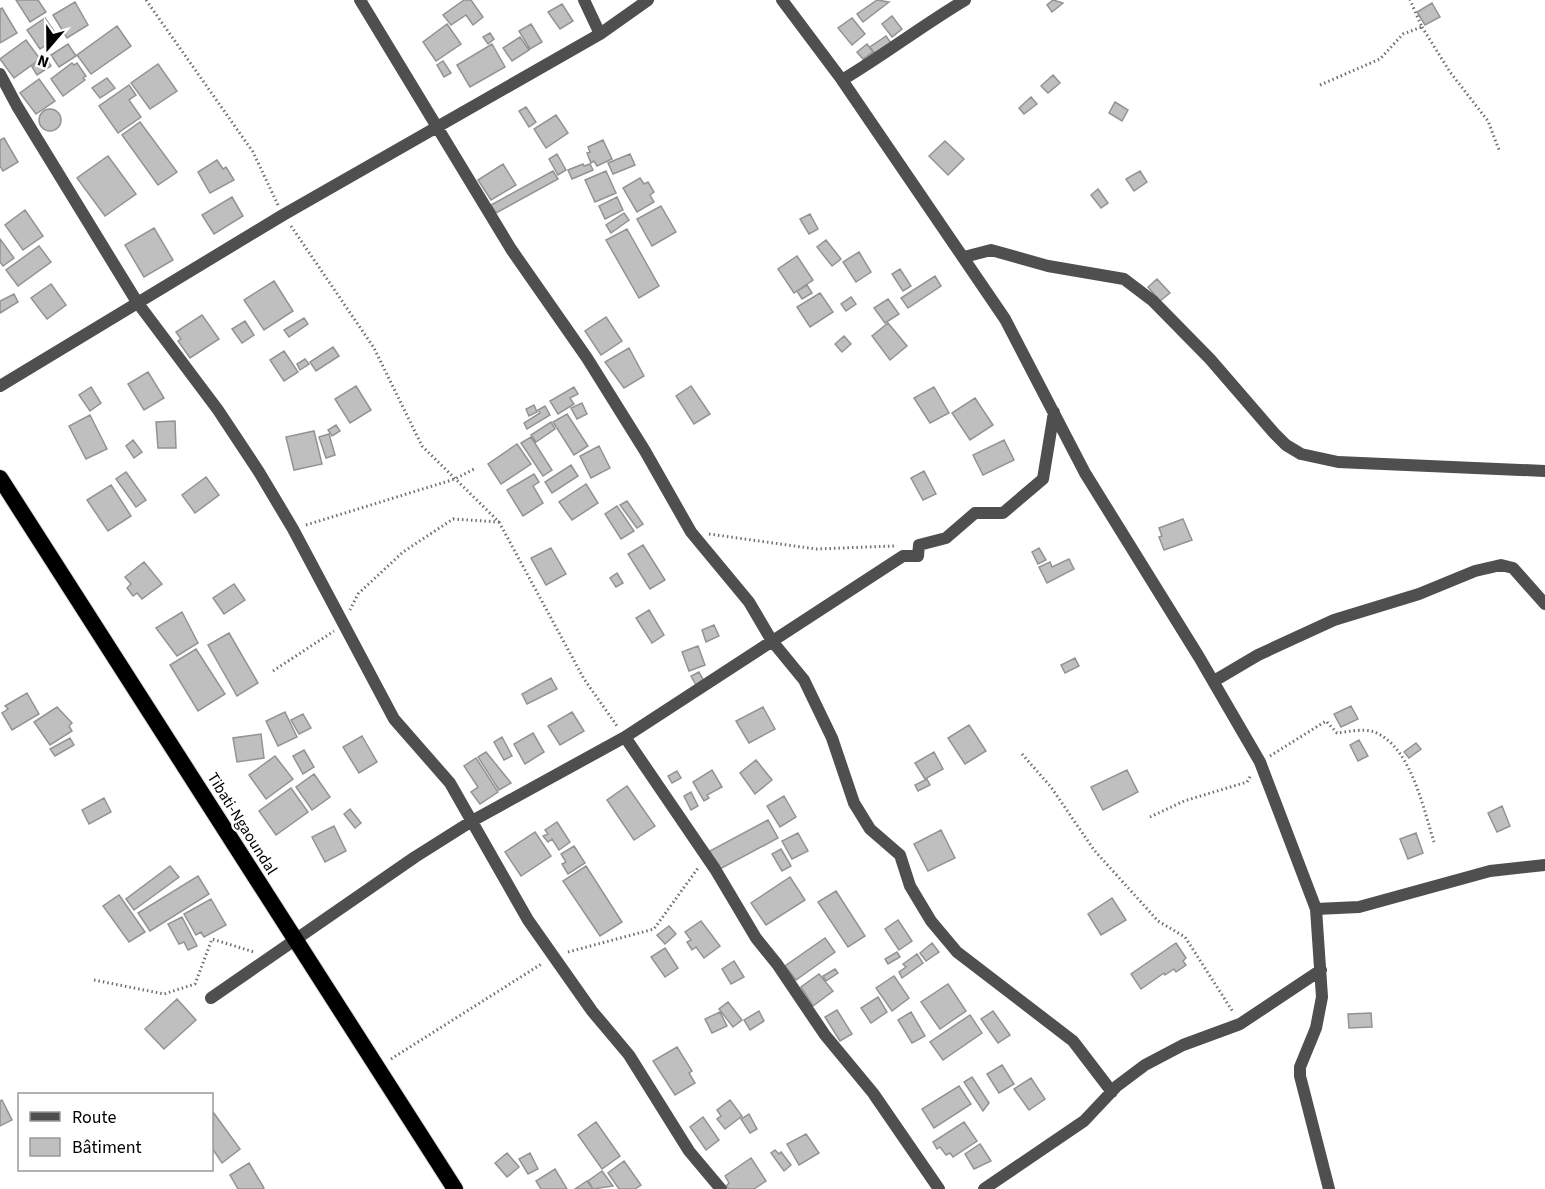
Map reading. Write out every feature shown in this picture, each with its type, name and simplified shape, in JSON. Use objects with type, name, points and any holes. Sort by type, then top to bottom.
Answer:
[{"type":"highway","name":"Tibati-Ngaoundal","points":[[0,478],[455,1189]]},
{"type":"street","points":[[360,0],[435,127],[512,249],[593,368],[692,532],[749,602],[772,641],[804,680],[832,738],[854,803],[870,829],[900,855],[910,886],[931,921],[957,952],[1073,1041],[1112,1092]]},
{"type":"street","points":[[584,0],[600,34]]},
{"type":"street","points":[[0,386],[283,215],[600,34],[648,0]]},
{"type":"street","points":[[782,0],[842,80],[1005,320],[1085,473],[1214,681],[1260,762],[1316,909],[1321,970],[1319,1015],[1305,1052],[1300,1076],[1329,1189]]},
{"type":"street","points":[[842,80],[879,58],[924,24],[965,0]]},
{"type":"street","points":[[0,74],[17,106],[138,302],[218,410],[293,529],[394,718],[442,772],[528,920],[592,1011],[629,1055],[689,1151],[721,1189]]},
{"type":"street","points":[[964,257],[992,250],[1057,267],[1124,279],[1153,302],[1210,359],[1286,445],[1301,454],[1338,462],[1545,471]]},
{"type":"street","points":[[211,998],[367,889],[472,821],[625,737],[903,556],[918,556],[919,545],[946,538],[975,513],[1003,513],[1043,479],[1054,412]]},
{"type":"street","points":[[1214,681],[1258,655],[1334,620],[1419,594],[1491,566],[1513,568],[1545,604]]},
{"type":"street","points":[[625,737],[715,869],[756,938],[777,964],[825,1035],[879,1102],[939,1189]]},
{"type":"street","points":[[1316,909],[1359,907],[1490,871],[1545,865]]},
{"type":"street","points":[[984,1189],[1084,1121],[1129,1075],[1161,1056],[1240,1024],[1321,970]]},
{"type":"path","points":[[146,0],[252,152],[283,215],[374,348],[423,446],[500,522],[584,679],[625,737]]},
{"type":"path","points":[[1410,0],[1422,27],[1450,72],[1488,121],[1499,150]]},
{"type":"path","points":[[1320,85],[1380,59],[1404,34],[1422,27]]},
{"type":"path","points":[[293,529],[455,479],[474,469]]},
{"type":"path","points":[[273,671],[343,625],[358,594],[403,552],[453,519],[500,522]]},
{"type":"path","points":[[692,532],[816,549],[919,545]]},
{"type":"path","points":[[1150,817],[1184,801],[1247,782],[1260,762],[1326,721],[1337,734],[1372,731],[1389,741],[1411,771],[1434,842]]},
{"type":"path","points":[[1022,754],[1051,787],[1101,858],[1158,921],[1185,937],[1240,1024]]},
{"type":"path","points":[[94,980],[164,994],[195,984],[212,939],[272,957]]},
{"type":"building","points":[[16,0],[38,0],[46,12],[30,22]]},
{"type":"building","points":[[464,0],[471,0],[483,17],[473,25],[466,15],[451,25],[443,15]]},
{"type":"building","points":[[877,0],[889,2],[863,22],[857,14]]},
{"type":"building","points":[[1053,0],[1063,3],[1052,12],[1047,5]]},
{"type":"building","points":[[75,2],[88,25],[67,38],[53,15]]},
{"type":"building","points":[[1432,3],[1440,17],[1425,25],[1417,12]]},
{"type":"building","points":[[562,4],[573,21],[560,29],[548,12]]},
{"type":"building","points":[[2,8],[17,33],[0,43],[0,9]]},
{"type":"building","points":[[892,16],[902,29],[892,37],[882,24]]},
{"type":"building","points":[[45,18],[58,37],[40,49],[27,30]]},
{"type":"building","points":[[852,18],[865,34],[852,45],[838,28]]},
{"type":"building","points":[[447,24],[461,44],[436,61],[423,42]]},
{"type":"building","points":[[531,24],[542,42],[530,49],[519,31]]},
{"type":"building","points":[[117,26],[131,46],[91,74],[77,55]]},
{"type":"building","points":[[490,33],[494,39],[488,44],[483,37]]},
{"type":"building","points":[[886,36],[893,46],[877,57],[870,47]]},
{"type":"building","points":[[520,37],[529,50],[512,61],[503,48]]},
{"type":"building","points":[[26,40],[40,59],[14,78],[0,59]]},
{"type":"building","points":[[68,44],[76,56],[59,67],[51,55]]},
{"type":"building","points":[[492,44],[505,67],[470,87],[457,65]]},
{"type":"building","points":[[867,44],[873,52],[863,59],[857,52]]},
{"type":"building","points":[[46,57],[51,66],[37,75],[32,67]]},
{"type":"building","points":[[443,61],[451,73],[444,77],[437,65]]},
{"type":"building","points":[[72,63],[74,65],[77,63],[86,76],[83,78],[85,80],[63,96],[51,79]]},
{"type":"building","points":[[158,64],[177,91],[150,109],[131,83]]},
{"type":"building","points":[[1053,75],[1060,83],[1048,93],[1041,86]]},
{"type":"building","points":[[107,78],[115,88],[100,98],[92,88]]},
{"type":"building","points":[[39,79],[55,101],[36,114],[20,93]]},
{"type":"building","points":[[129,85],[136,95],[129,100],[141,117],[118,133],[99,106]]},
{"type":"building","points":[[1031,97],[1037,104],[1024,114],[1019,108]]},
{"type":"building","points":[[1115,102],[1128,110],[1122,121],[1109,113]]},
{"type":"building","points":[[526,107],[536,122],[529,127],[519,111]]},
{"type":"building","points":[[50,109],[58,112],[61,120],[58,128],[50,131],[42,128],[39,120],[42,112]]},
{"type":"building","points":[[556,115],[568,133],[546,148],[534,129]]},
{"type":"building","points":[[140,122],[177,172],[158,185],[122,135]]},
{"type":"building","points":[[4,138],[18,162],[3,171],[0,166],[0,140]]},
{"type":"building","points":[[603,140],[612,159],[597,166],[594,161],[591,163],[587,153],[590,152],[588,147]]},
{"type":"building","points":[[945,141],[964,159],[948,175],[929,156]]},
{"type":"building","points":[[557,154],[566,170],[558,175],[549,159]]},
{"type":"building","points":[[630,154],[635,165],[613,174],[608,163]]},
{"type":"building","points":[[108,156],[136,194],[105,216],[77,178]]},
{"type":"building","points":[[217,160],[223,169],[226,167],[234,180],[210,193],[198,172]]},
{"type":"building","points":[[503,164],[516,185],[491,200],[478,180]]},
{"type":"building","points":[[583,164],[584,166],[590,164],[593,170],[572,179],[568,170]]},
{"type":"building","points":[[553,171],[558,179],[496,213],[491,205]]},
{"type":"building","points":[[606,171],[616,193],[595,202],[585,180]]},
{"type":"building","points":[[1140,171],[1147,182],[1134,191],[1126,179]]},
{"type":"building","points":[[640,178],[644,184],[648,182],[654,192],[650,195],[654,202],[637,212],[623,188]]},
{"type":"building","points":[[1098,189],[1108,203],[1101,208],[1091,195]]},
{"type":"building","points":[[232,197],[243,216],[214,234],[202,215]]},
{"type":"building","points":[[617,197],[623,210],[605,219],[599,206]]},
{"type":"building","points":[[661,206],[676,232],[652,246],[637,219]]},
{"type":"building","points":[[25,210],[43,236],[23,250],[5,225]]},
{"type":"building","points":[[624,213],[629,220],[611,233],[606,225]]},
{"type":"building","points":[[810,214],[818,229],[809,234],[800,219]]},
{"type":"building","points":[[154,228],[173,260],[144,277],[125,245]]},
{"type":"building","points":[[627,229],[659,286],[639,298],[606,240]]},
{"type":"building","points":[[0,239],[14,258],[3,266],[0,262]]},
{"type":"building","points":[[826,240],[841,259],[832,266],[817,247]]},
{"type":"building","points":[[39,246],[51,262],[18,286],[6,270]]},
{"type":"building","points":[[859,252],[871,272],[856,282],[843,262]]},
{"type":"building","points":[[797,256],[813,280],[794,293],[778,269]]},
{"type":"building","points":[[900,269],[911,286],[903,291],[892,274]]},
{"type":"building","points":[[935,276],[941,286],[908,308],[901,298]]},
{"type":"building","points":[[1157,279],[1170,293],[1160,301],[1148,287]]},
{"type":"building","points":[[274,281],[293,311],[264,330],[244,300]]},
{"type":"building","points":[[51,284],[66,305],[47,319],[31,298]]},
{"type":"building","points":[[807,285],[812,293],[802,299],[797,291]]},
{"type":"building","points":[[820,293],[833,312],[810,327],[797,307]]},
{"type":"building","points":[[14,294],[18,302],[0,313],[0,301]]},
{"type":"building","points":[[851,297],[856,304],[846,311],[841,304]]},
{"type":"building","points":[[888,299],[899,314],[885,323],[874,308]]},
{"type":"building","points":[[202,315],[219,339],[190,358],[178,341],[181,339],[176,332]]},
{"type":"building","points":[[606,317],[622,341],[601,355],[585,331]]},
{"type":"building","points":[[304,318],[308,324],[289,337],[284,330]]},
{"type":"building","points":[[245,321],[254,335],[242,343],[232,329]]},
{"type":"building","points":[[888,323],[907,346],[890,360],[872,336]]},
{"type":"building","points":[[844,336],[851,344],[842,352],[835,344]]},
{"type":"building","points":[[333,347],[339,356],[316,371],[310,362]]},
{"type":"building","points":[[629,348],[644,376],[624,388],[605,362]]},
{"type":"building","points":[[284,351],[298,372],[284,381],[270,360]]},
{"type":"building","points":[[305,359],[309,364],[300,370],[297,364]]},
{"type":"building","points":[[148,372],[164,398],[144,410],[128,384]]},
{"type":"building","points":[[356,386],[371,410],[350,423],[335,399]]},
{"type":"building","points":[[691,386],[710,414],[694,424],[676,396]]},
{"type":"building","points":[[91,387],[101,403],[90,411],[79,395]]},
{"type":"building","points":[[574,387],[578,394],[570,398],[574,404],[558,414],[550,401]]},
{"type":"building","points":[[934,387],[949,413],[930,423],[914,398]]},
{"type":"building","points":[[975,398],[993,425],[970,440],[952,413]]},
{"type":"building","points":[[582,403],[587,414],[577,419],[571,408]]},
{"type":"building","points":[[534,405],[537,412],[529,416],[526,409]]},
{"type":"building","points":[[545,406],[550,415],[527,429],[524,423],[540,413],[538,410]]},
{"type":"building","points":[[567,414],[588,446],[574,455],[553,422]]},
{"type":"building","points":[[90,415],[107,449],[86,459],[69,426]]},
{"type":"building","points":[[175,421],[176,448],[158,448],[156,422]]},
{"type":"building","points":[[551,422],[555,429],[536,442],[531,435]]},
{"type":"building","points":[[336,425],[340,431],[332,436],[328,430]]},
{"type":"building","points":[[314,431],[322,464],[294,470],[286,437]]},
{"type":"building","points":[[329,434],[335,455],[326,458],[319,437]]},
{"type":"building","points":[[531,437],[552,470],[543,476],[521,443]]},
{"type":"building","points":[[133,440],[142,452],[134,458],[126,446]]},
{"type":"building","points":[[1004,440],[1014,460],[983,475],[973,455]]},
{"type":"building","points":[[517,444],[531,464],[501,484],[488,464]]},
{"type":"building","points":[[599,446],[610,468],[591,478],[580,456]]},
{"type":"building","points":[[571,465],[578,476],[552,493],[545,482]]},
{"type":"building","points":[[924,471],[936,494],[923,500],[911,478]]},
{"type":"building","points":[[126,472],[146,500],[136,507],[116,479]]},
{"type":"building","points":[[534,474],[539,482],[533,486],[543,503],[523,516],[507,490]]},
{"type":"building","points":[[206,477],[219,495],[195,513],[182,495]]},
{"type":"building","points":[[586,484],[598,503],[572,520],[559,502]]},
{"type":"building","points":[[111,485],[131,516],[108,531],[87,500]]},
{"type":"building","points":[[627,501],[643,524],[637,528],[620,505]]},
{"type":"building","points":[[617,506],[634,531],[621,539],[605,514]]},
{"type":"building","points":[[1183,519],[1192,540],[1164,550],[1159,537],[1162,536],[1159,528]]},
{"type":"building","points":[[643,545],[665,580],[650,589],[628,554]]},
{"type":"building","points":[[551,548],[566,574],[546,585],[531,558]]},
{"type":"building","points":[[1039,548],[1046,560],[1038,564],[1032,552]]},
{"type":"building","points":[[1069,559],[1074,569],[1047,583],[1039,567],[1050,562],[1052,567]]},
{"type":"building","points":[[144,562],[162,584],[142,599],[137,593],[133,596],[127,588],[131,584],[125,577]]},
{"type":"building","points":[[617,573],[623,583],[616,587],[610,578]]},
{"type":"building","points":[[234,584],[245,600],[224,614],[213,598]]},
{"type":"building","points":[[649,610],[664,635],[652,643],[636,618]]},
{"type":"building","points":[[182,612],[198,643],[177,656],[156,628]]},
{"type":"building","points":[[714,625],[719,636],[706,642],[702,630]]},
{"type":"building","points":[[229,633],[258,683],[237,696],[208,645]]},
{"type":"building","points":[[698,646],[705,665],[689,671],[682,652]]},
{"type":"building","points":[[196,649],[225,694],[198,711],[170,665]]},
{"type":"building","points":[[1075,658],[1079,666],[1065,673],[1061,665]]},
{"type":"building","points":[[699,672],[704,681],[696,685],[691,676]]},
{"type":"building","points":[[551,678],[557,689],[527,704],[522,694]]},
{"type":"building","points":[[27,693],[39,714],[12,730],[2,713],[8,709],[5,706]]},
{"type":"building","points":[[1351,706],[1358,719],[1341,727],[1334,714]]},
{"type":"building","points":[[57,707],[72,723],[69,726],[72,731],[50,745],[34,722]]},
{"type":"building","points":[[763,707],[775,729],[749,743],[736,721]]},
{"type":"building","points":[[285,712],[297,737],[278,746],[266,721]]},
{"type":"building","points":[[572,712],[584,731],[560,745],[548,726]]},
{"type":"building","points":[[303,714],[311,728],[299,734],[291,720]]},
{"type":"building","points":[[969,725],[986,751],[965,764],[948,738]]},
{"type":"building","points":[[533,733],[544,752],[525,764],[514,744]]},
{"type":"building","points":[[261,734],[264,758],[237,762],[233,738]]},
{"type":"building","points":[[362,736],[377,762],[359,773],[343,747]]},
{"type":"building","points":[[502,737],[512,756],[504,760],[494,742]]},
{"type":"building","points":[[70,738],[74,745],[55,756],[50,749]]},
{"type":"building","points":[[1359,740],[1368,756],[1358,761],[1350,745]]},
{"type":"building","points":[[1416,743],[1421,749],[1409,758],[1404,752]]},
{"type":"building","points":[[304,750],[314,767],[303,774],[293,756]]},
{"type":"building","points":[[486,752],[511,783],[499,790],[478,757]]},
{"type":"building","points":[[934,752],[943,769],[925,779],[915,763]]},
{"type":"building","points":[[275,756],[293,779],[266,799],[249,775]]},
{"type":"building","points":[[476,758],[498,792],[480,804],[471,792],[478,787],[464,766]]},
{"type":"building","points":[[756,760],[772,780],[755,794],[740,773]]},
{"type":"building","points":[[712,770],[722,787],[707,795],[709,798],[704,801],[693,782]]},
{"type":"building","points":[[1127,770],[1138,792],[1103,810],[1091,787]]},
{"type":"building","points":[[677,771],[681,778],[672,783],[668,776]]},
{"type":"building","points":[[314,774],[330,797],[312,810],[296,787]]},
{"type":"building","points":[[927,779],[930,785],[918,791],[915,785]]},
{"type":"building","points":[[627,786],[655,826],[634,840],[607,800]]},
{"type":"building","points":[[291,788],[308,812],[276,835],[259,811]]},
{"type":"building","points":[[691,792],[698,806],[691,810],[684,796]]},
{"type":"building","points":[[784,796],[796,817],[780,827],[767,806]]},
{"type":"building","points":[[104,798],[111,812],[89,824],[82,810]]},
{"type":"building","points":[[1502,806],[1510,826],[1497,832],[1488,813]]},
{"type":"building","points":[[350,809],[361,823],[355,828],[344,814]]},
{"type":"building","points":[[768,820],[778,838],[718,870],[708,852]]},
{"type":"building","points":[[557,822],[570,842],[559,850],[552,839],[548,842],[543,836],[548,834],[545,830]]},
{"type":"building","points":[[334,826],[346,851],[325,862],[312,837]]},
{"type":"building","points":[[941,830],[955,858],[928,871],[914,844]]},
{"type":"building","points":[[535,832],[551,856],[521,876],[505,852]]},
{"type":"building","points":[[798,833],[808,851],[792,859],[782,841]]},
{"type":"building","points":[[1416,833],[1423,853],[1408,859],[1400,839]]},
{"type":"building","points":[[574,846],[585,863],[568,874],[562,864],[566,862],[561,854]]},
{"type":"building","points":[[781,849],[791,866],[782,871],[772,854]]},
{"type":"building","points":[[170,866],[179,877],[134,910],[126,899]]},
{"type":"building","points":[[586,866],[622,922],[600,936],[563,881]]},
{"type":"building","points":[[198,876],[209,894],[150,931],[138,913]]},
{"type":"building","points":[[790,877],[805,900],[766,925],[751,903]]},
{"type":"building","points":[[836,891],[865,936],[848,947],[818,902]]},
{"type":"building","points":[[119,895],[145,932],[129,942],[103,906]]},
{"type":"building","points":[[1112,898],[1126,920],[1101,935],[1088,914]]},
{"type":"building","points":[[211,899],[226,925],[204,937],[201,932],[196,935],[184,914]]},
{"type":"building","points":[[182,917],[197,946],[188,950],[184,942],[179,944],[168,924]]},
{"type":"building","points":[[898,920],[912,941],[899,950],[885,929]]},
{"type":"building","points":[[701,921],[720,946],[704,958],[696,947],[692,950],[687,942],[691,940],[685,932]]},
{"type":"building","points":[[669,926],[676,934],[665,944],[657,935]]},
{"type":"building","points":[[825,938],[835,952],[796,980],[785,966]]},
{"type":"building","points":[[932,943],[939,952],[926,961],[920,953]]},
{"type":"building","points":[[1176,943],[1186,958],[1183,961],[1186,965],[1176,972],[1174,969],[1165,975],[1164,973],[1141,989],[1131,974]]},
{"type":"building","points":[[665,948],[678,968],[665,977],[651,957]]},
{"type":"building","points":[[897,952],[900,957],[888,964],[885,959]]},
{"type":"building","points":[[917,954],[923,963],[902,978],[899,972],[906,967],[903,964]]},
{"type":"building","points":[[734,961],[744,977],[731,984],[722,969]]},
{"type":"building","points":[[835,969],[838,973],[826,981],[823,976]]},
{"type":"building","points":[[819,974],[833,991],[813,1006],[801,987]]},
{"type":"building","points":[[894,976],[909,998],[892,1011],[876,988]]},
{"type":"building","points":[[948,984],[966,1011],[940,1029],[921,1002]]},
{"type":"building","points":[[878,997],[887,1012],[871,1023],[861,1008]]},
{"type":"building","points":[[177,999],[196,1020],[164,1049],[145,1029]]},
{"type":"building","points":[[728,1002],[742,1020],[733,1027],[719,1009]]},
{"type":"building","points":[[837,1010],[852,1034],[840,1041],[825,1017]]},
{"type":"building","points":[[759,1011],[764,1021],[750,1030],[744,1020]]},
{"type":"building","points":[[993,1011],[1010,1035],[998,1043],[981,1019]]},
{"type":"building","points":[[720,1012],[727,1026],[712,1033],[705,1019]]},
{"type":"building","points":[[911,1012],[925,1036],[912,1043],[898,1020]]},
{"type":"building","points":[[1371,1013],[1372,1027],[1349,1028],[1348,1014]]},
{"type":"building","points":[[970,1015],[982,1033],[943,1060],[930,1042]]},
{"type":"building","points":[[677,1047],[692,1071],[689,1073],[695,1083],[675,1095],[653,1061]]},
{"type":"building","points":[[1002,1065],[1014,1084],[999,1093],[987,1074]]},
{"type":"building","points":[[972,1077],[989,1103],[983,1111],[964,1082]]},
{"type":"building","points":[[1031,1078],[1045,1099],[1029,1110],[1014,1089]]},
{"type":"building","points":[[959,1086],[971,1104],[934,1128],[922,1109]]},
{"type":"building","points":[[2,1100],[12,1120],[0,1126],[0,1101]]},
{"type":"building","points":[[730,1100],[742,1116],[725,1129],[717,1119],[721,1116],[717,1110]]},
{"type":"building","points":[[213,1112],[240,1149],[222,1163],[213,1150]]},
{"type":"building","points":[[749,1114],[757,1129],[750,1133],[741,1119]]},
{"type":"building","points":[[703,1117],[719,1140],[706,1150],[690,1127]]},
{"type":"building","points":[[596,1122],[620,1156],[602,1169],[578,1135]]},
{"type":"building","points":[[964,1122],[977,1141],[953,1157],[950,1153],[946,1155],[940,1147],[937,1149],[933,1142]]},
{"type":"building","points":[[806,1134],[819,1153],[799,1165],[787,1144]]},
{"type":"building","points":[[980,1144],[991,1161],[974,1169],[965,1154]]},
{"type":"building","points":[[775,1150],[779,1154],[781,1152],[791,1165],[784,1171],[771,1153]]},
{"type":"building","points":[[507,1153],[519,1167],[507,1177],[495,1163]]},
{"type":"building","points":[[530,1153],[538,1169],[528,1174],[519,1159]]},
{"type":"building","points":[[751,1158],[766,1181],[754,1189],[729,1189],[726,1186],[729,1183],[725,1176]]},
{"type":"building","points":[[624,1161],[641,1185],[635,1189],[619,1189],[608,1173]]},
{"type":"building","points":[[249,1163],[263,1189],[238,1189],[230,1175]]},
{"type":"building","points":[[555,1169],[567,1189],[541,1189],[536,1181]]},
{"type":"building","points":[[602,1171],[613,1186],[593,1189],[588,1181]]},
{"type":"building","points":[[587,1181],[593,1189],[575,1189]]}]
